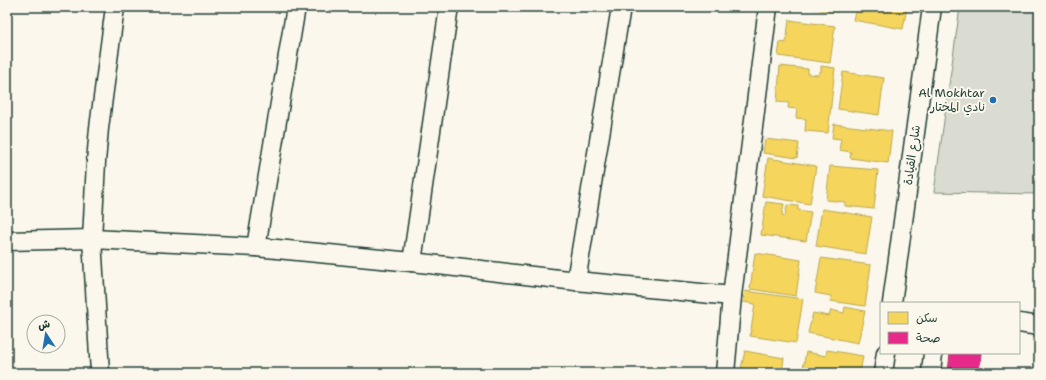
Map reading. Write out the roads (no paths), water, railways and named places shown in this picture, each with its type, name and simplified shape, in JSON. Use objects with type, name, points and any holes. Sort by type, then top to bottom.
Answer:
[{"type":"street","points":[[100,373],[92,239],[99,128],[115,7]]},
{"type":"street","points":[[256,247],[296,7]]},
{"type":"street","points":[[412,262],[449,7]]},
{"type":"street","points":[[576,281],[621,7]]},
{"type":"street","points":[[725,373],[732,296],[768,7]]},
{"type":"street","name":"شارع القيادة","points":[[892,302],[932,7]]},
{"type":"street","points":[[7,241],[92,239],[256,247],[732,296]]},
{"type":"street","points":[[1020,322],[1039,326]]},
{"type":"street","points":[[883,373],[886,354]]},
{"type":"street","points":[[931,373],[933,354]]},
{"type":"place","name":"Al Mokhtar نادي المختار","points":[[993,100]]}]
